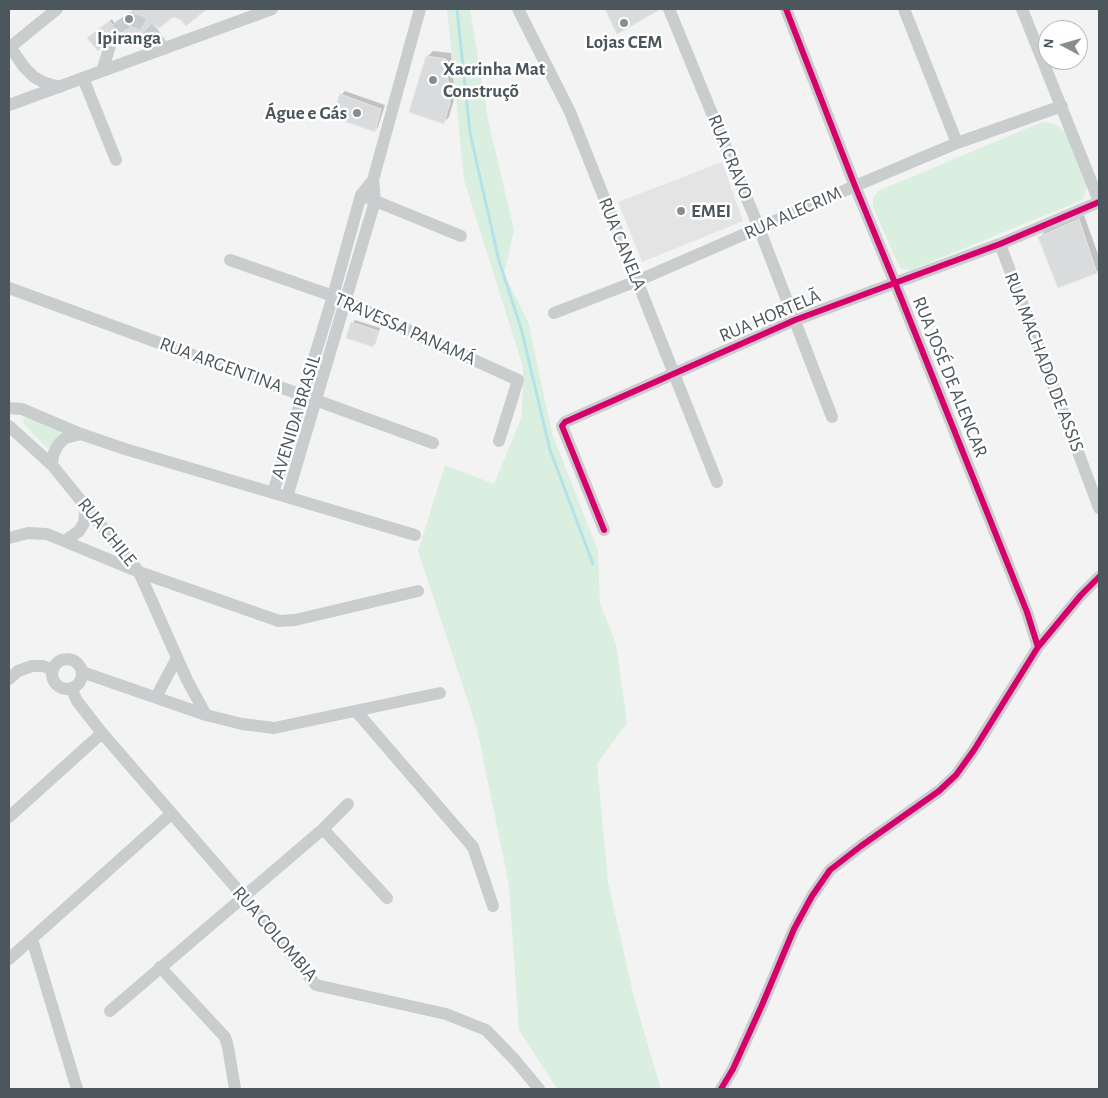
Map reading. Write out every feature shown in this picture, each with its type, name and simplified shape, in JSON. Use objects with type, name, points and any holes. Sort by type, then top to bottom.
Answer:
[{"type":"street","points":[[57,9],[10,48],[34,77],[45,83],[60,87]]},
{"type":"street","points":[[9,105],[272,9]]},
{"type":"street","name":"AVENIDA BRASIL","points":[[350,260],[375,201],[373,180],[420,9]]},
{"type":"street","name":"RUA CANELA","points":[[518,9],[570,112],[717,482]]},
{"type":"street","name":"RUA CRAVO","points":[[669,9],[759,228],[832,417]]},
{"type":"street","name":"RUA JOSÉ DE ALENCAR","points":[[786,9],[855,186],[1027,612],[1038,647]]},
{"type":"street","points":[[904,9],[957,143]]},
{"type":"street","points":[[1022,9],[1099,201]]},
{"type":"street","points":[[153,33],[164,49]]},
{"type":"street","points":[[102,71],[110,46]]},
{"type":"street","points":[[83,78],[116,160]]},
{"type":"street","name":"RUA ALECRIM","points":[[554,313],[636,281],[957,143],[1062,106]]},
{"type":"street","name":"AVENIDA BRASIL","points":[[287,497],[315,400],[350,260],[361,195],[373,180]]},
{"type":"street","points":[[361,195],[461,236]]},
{"type":"street","name":"RUA HORTELÃ","points":[[604,530],[562,426],[565,422],[795,320],[1000,244],[1099,201]]},
{"type":"street","name":"RUA MACHADO DE ASSIS","points":[[1000,244],[1099,508]]},
{"type":"street","name":"TRAVESSA PANAMÁ","points":[[230,260],[339,299],[518,380],[499,441]]},
{"type":"street","name":"RUA ARGENTINA","points":[[9,288],[433,443]]},
{"type":"street","name":"AVENIDA BRASIL","points":[[9,408],[22,409],[81,434],[125,449],[273,493],[302,395],[339,299]]},
{"type":"street","name":"RUA CHILE","points":[[9,426],[52,465],[139,572],[187,680],[206,715]]},
{"type":"street","points":[[52,465],[53,455],[58,445],[65,438],[81,434]]},
{"type":"street","points":[[273,493],[415,535]]},
{"type":"street","points":[[65,541],[79,531],[84,524],[86,506]]},
{"type":"street","points":[[9,538],[28,533],[47,534],[139,572],[279,621],[295,620],[418,591]]},
{"type":"street","points":[[721,1089],[733,1069],[759,1013],[794,930],[812,896],[830,870],[939,791],[956,775],[974,750],[1038,647],[1081,595],[1099,577]]},
{"type":"street","points":[[156,697],[177,658]]},
{"type":"street","points":[[70,659],[78,664],[82,672],[80,682],[66,689],[56,685],[52,675],[59,662],[70,659]]},
{"type":"street","points":[[9,680],[18,672],[32,666],[43,666],[53,670]]},
{"type":"street","points":[[82,672],[206,715],[242,724],[274,728],[440,693]]},
{"type":"street","name":"RUA COLOMBIA","points":[[71,688],[77,702],[102,733],[244,897],[316,985],[446,1014],[486,1030],[515,1060],[539,1089]]},
{"type":"street","points":[[356,711],[474,847],[493,906]]},
{"type":"street","points":[[9,817],[102,733]]},
{"type":"street","points":[[110,1011],[323,829],[348,804]]},
{"type":"street","points":[[9,959],[171,814]]},
{"type":"street","points":[[323,829],[387,898]]},
{"type":"street","points":[[32,938],[78,1089]]},
{"type":"street","points":[[160,967],[225,1037],[235,1089]]},
{"type":"shaded area","name":"EMEI","points":[[722,162],[743,221],[642,262],[618,202]]},
{"type":"green space","points":[[447,9],[470,9],[488,120],[514,230],[504,274],[528,321],[552,433],[598,551],[600,603],[616,644],[627,723],[597,764],[608,882],[634,998],[661,1089],[557,1089],[519,1030],[509,885],[477,729],[418,551],[445,465],[494,484],[522,416],[523,367],[464,180]]},
{"type":"green space","points":[[1042,122],[1055,124],[1065,132],[1087,187],[1084,197],[1080,201],[911,270],[902,269],[873,207],[873,198],[878,191]]},
{"type":"green space","points":[[25,417],[59,428],[60,433],[51,449],[48,449],[23,423]]},
{"type":"building","points":[[134,9],[207,9],[186,26],[180,19],[173,17],[159,28],[149,26],[145,33],[147,38],[140,43],[133,35],[118,47],[116,40],[109,38],[104,40],[98,51],[87,38],[109,21],[113,25]]},
{"type":"building","name":"Lojas CEM","points":[[605,9],[661,9],[617,34]]},
{"type":"building","name":"Xacrinha Mat Construçõ","points":[[426,56],[446,59],[450,102],[444,124],[409,112]]},
{"type":"building","name":"Águe e Gás","points":[[340,94],[381,109],[375,132],[332,117]]},
{"type":"building","points":[[1079,219],[1097,273],[1058,288],[1038,237]]},
{"type":"building","points":[[351,322],[378,331],[373,347],[346,338]]},
{"type":"waterway","points":[[457,9],[470,133],[499,261],[521,328],[550,450],[593,564]]},
{"type":"tunnel","points":[[110,46],[114,34],[120,26],[128,21],[137,21],[153,33]]},
{"type":"cycle path","points":[[786,9],[855,186],[1027,612],[1038,647]]},
{"type":"cycle path","points":[[604,530],[562,426],[565,422],[795,320],[1000,244],[1099,202]]},
{"type":"cycle path","points":[[721,1089],[733,1069],[794,929],[812,896],[830,870],[939,791],[956,775],[974,750],[1038,647],[1081,595],[1099,577]]},
{"type":"place","name":"Ipiranga","points":[[129,19]]},
{"type":"place","name":"Lojas CEM","points":[[624,23]]},
{"type":"place","name":"Xacrinha Mat Construçõ","points":[[433,80]]},
{"type":"place","name":"Águe e Gás","points":[[357,113]]},
{"type":"place","name":"EMEI","points":[[681,211]]}]
